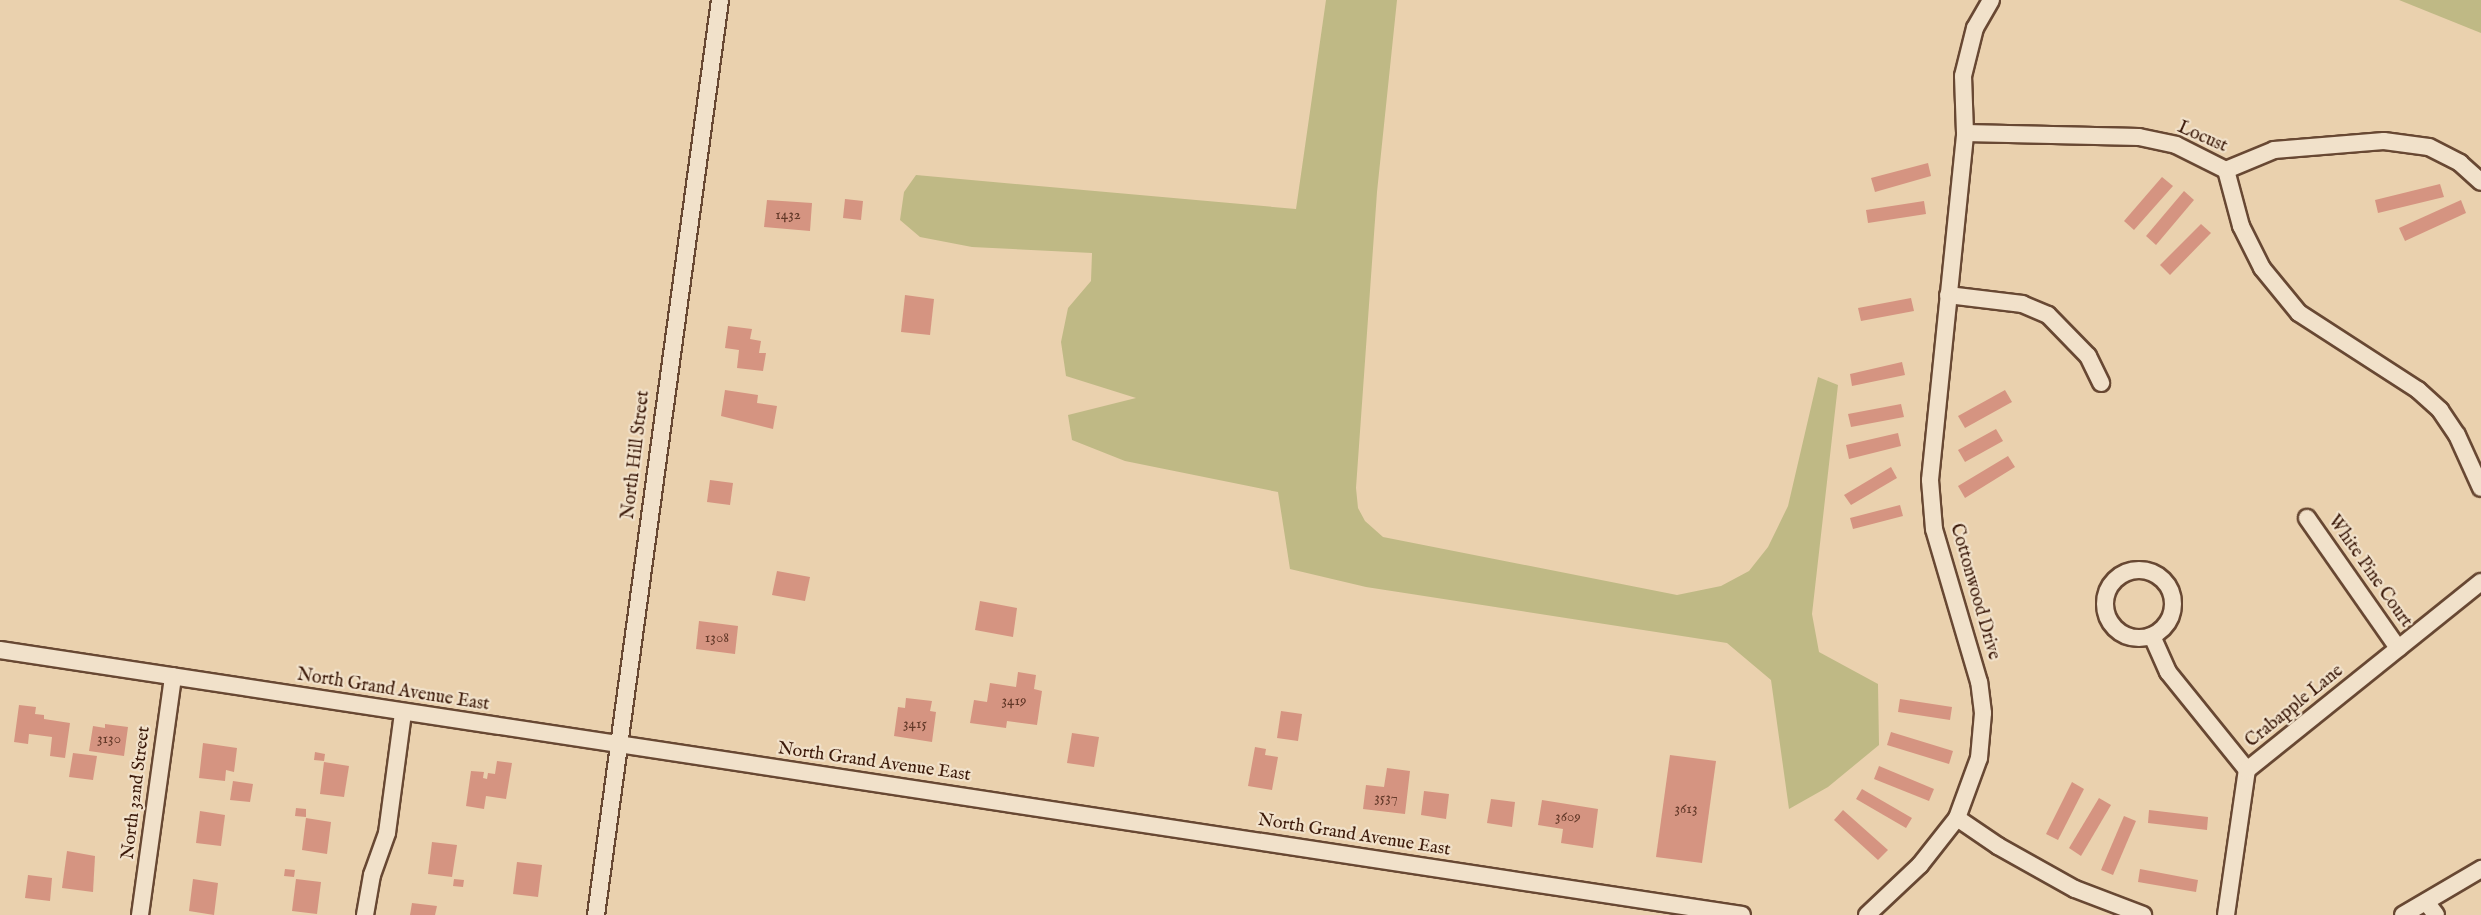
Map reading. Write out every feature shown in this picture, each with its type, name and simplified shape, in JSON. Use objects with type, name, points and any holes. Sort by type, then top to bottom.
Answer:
[{"type":"street","name":"North Hill Street","points":[[596,915],[720,0]]},
{"type":"street","name":"Cottonwood Drive","points":[[1867,915],[1920,865],[1957,818],[1979,758],[1983,713],[1979,682],[1934,529],[1930,480],[1965,133],[1963,76],[1975,28],[1991,0]]},
{"type":"street","name":"Locust","points":[[1965,133],[2139,137],[2176,145],[2226,170],[2274,150],[2384,141],[2429,147],[2460,163],[2481,182]]},
{"type":"street","points":[[2226,170],[2241,226],[2262,268],[2299,313],[2418,390],[2440,410],[2457,435],[2481,488]]},
{"type":"street","points":[[1948,295],[2022,304],[2048,315],[2088,356],[2101,382]]},
{"type":"street","name":"White Pine Court","points":[[2307,518],[2398,648]]},
{"type":"street","points":[[2144,569],[2159,575],[2170,587],[2174,600],[2171,619],[2152,636],[2136,639],[2122,634],[2109,622],[2105,609],[2107,591],[2120,575],[2144,569]]},
{"type":"street","name":"Crabapple Lane","points":[[2226,915],[2247,770],[2481,582]]},
{"type":"street","points":[[2152,636],[2168,672],[2247,770]]},
{"type":"street","name":"North Grand Avenue East","points":[[0,650],[620,746],[1096,814],[1742,915]]},
{"type":"street","name":"North 32nd Street","points":[[140,915],[173,676]]},
{"type":"street","points":[[365,915],[372,875],[387,832],[403,713]]},
{"type":"street","points":[[1957,818],[1998,846],[2075,889],[2143,915]]},
{"type":"street","points":[[2403,915],[2431,908],[2481,869]]},
{"type":"shaded area","points":[[1326,0],[1397,0],[1377,192],[1356,488],[1358,508],[1365,521],[1383,537],[1677,595],[1721,586],[1749,571],[1768,547],[1788,506],[1818,377],[1838,385],[1812,614],[1819,652],[1878,684],[1879,745],[1828,787],[1789,809],[1771,680],[1727,643],[1366,587],[1290,569],[1278,492],[1125,461],[1072,440],[1068,415],[1136,398],[1066,376],[1061,342],[1068,308],[1091,281],[1092,253],[972,247],[920,237],[900,220],[904,192],[916,175],[1296,209]]},
{"type":"shaded area","points":[[2399,0],[2481,0],[2481,33],[2471,29]]},
{"type":"building","points":[[1928,163],[1931,176],[1875,192],[1871,178]]},
{"type":"building","points":[[2162,177],[2173,186],[2134,230],[2124,221]]},
{"type":"building","points":[[2440,184],[2444,197],[2378,213],[2375,200]]},
{"type":"building","points":[[2184,191],[2194,200],[2156,245],[2146,236]]},
{"type":"building","points":[[845,199],[863,201],[861,220],[843,218]]},
{"type":"building","points":[[767,200],[812,203],[810,231],[764,227]]},
{"type":"building","points":[[2461,200],[2466,213],[2405,241],[2399,228]]},
{"type":"building","points":[[1924,201],[1926,214],[1868,223],[1866,210]]},
{"type":"building","points":[[2201,224],[2211,233],[2170,275],[2160,265]]},
{"type":"building","points":[[905,295],[934,299],[930,335],[901,332]]},
{"type":"building","points":[[1911,298],[1914,311],[1861,321],[1858,308]]},
{"type":"building","points":[[728,326],[752,329],[750,339],[761,341],[759,353],[766,353],[763,371],[737,368],[739,350],[725,348]]},
{"type":"building","points":[[1902,362],[1905,375],[1852,386],[1850,374]]},
{"type":"building","points":[[725,390],[758,395],[757,403],[777,406],[773,429],[721,416]]},
{"type":"building","points":[[2005,390],[2012,402],[1965,428],[1958,416]]},
{"type":"building","points":[[1901,404],[1904,417],[1851,427],[1848,414]]},
{"type":"building","points":[[1996,429],[2003,441],[1965,462],[1958,450]]},
{"type":"building","points":[[1898,433],[1901,446],[1849,459],[1846,445]]},
{"type":"building","points":[[2008,456],[2015,467],[1965,498],[1958,486]]},
{"type":"building","points":[[1891,467],[1897,478],[1851,505],[1844,495]]},
{"type":"building","points":[[710,480],[733,483],[730,505],[707,502]]},
{"type":"building","points":[[1900,505],[1903,516],[1853,529],[1850,518]]},
{"type":"building","points":[[777,571],[810,577],[805,601],[772,595]]},
{"type":"building","points":[[980,601],[1017,608],[1013,637],[975,630]]},
{"type":"building","points":[[699,621],[738,626],[735,654],[696,649]]},
{"type":"building","points":[[1018,672],[1036,675],[1034,689],[1042,691],[1037,725],[1007,721],[1006,728],[970,723],[974,700],[987,702],[990,683],[1016,687]]},
{"type":"building","points":[[906,698],[932,701],[930,711],[936,712],[932,742],[894,736],[898,707],[905,708]]},
{"type":"building","points":[[1900,699],[1952,707],[1950,720],[1898,712]]},
{"type":"building","points":[[19,705],[36,707],[35,714],[44,715],[44,719],[70,723],[65,758],[50,756],[52,737],[29,734],[28,744],[14,742]]},
{"type":"building","points":[[1281,711],[1302,714],[1298,741],[1277,738]]},
{"type":"building","points":[[105,724],[128,727],[124,756],[89,751],[93,726],[105,728]]},
{"type":"building","points":[[1891,732],[1953,751],[1949,764],[1887,745]]},
{"type":"building","points":[[1072,733],[1099,737],[1094,767],[1067,763]]},
{"type":"building","points":[[203,743],[237,748],[234,772],[226,770],[225,781],[199,778]]},
{"type":"building","points":[[1255,747],[1266,749],[1265,755],[1278,757],[1272,790],[1248,786]]},
{"type":"building","points":[[315,752],[325,754],[324,761],[314,760]]},
{"type":"building","points":[[73,753],[97,756],[93,780],[69,777]]},
{"type":"building","points":[[1670,755],[1716,761],[1702,863],[1656,857]]},
{"type":"building","points":[[497,761],[512,763],[506,799],[486,796],[484,809],[466,806],[471,771],[484,772],[483,778],[487,779],[488,773],[495,774]]},
{"type":"building","points":[[324,762],[349,766],[344,797],[320,794]]},
{"type":"building","points":[[1879,766],[1934,789],[1929,801],[1874,779]]},
{"type":"building","points":[[1387,768],[1410,771],[1405,814],[1363,809],[1366,785],[1384,787]]},
{"type":"building","points":[[233,781],[253,784],[250,802],[230,800]]},
{"type":"building","points":[[2072,782],[2084,789],[2058,840],[2046,834]]},
{"type":"building","points":[[1862,789],[1912,818],[1906,828],[1856,799]]},
{"type":"building","points":[[1424,791],[1449,794],[1446,819],[1421,815]]},
{"type":"building","points":[[2099,798],[2111,805],[2081,856],[2069,848]]},
{"type":"building","points":[[1491,799],[1515,802],[1512,827],[1487,823]]},
{"type":"building","points":[[1542,800],[1598,809],[1593,848],[1561,843],[1563,829],[1538,825]]},
{"type":"building","points":[[296,808],[306,809],[306,817],[295,816]]},
{"type":"building","points":[[1843,810],[1888,850],[1878,860],[1834,820]]},
{"type":"building","points":[[2149,810],[2208,817],[2207,830],[2148,823]]},
{"type":"building","points":[[200,811],[225,815],[221,846],[196,843]]},
{"type":"building","points":[[2124,816],[2136,821],[2113,875],[2101,870]]},
{"type":"building","points":[[306,818],[331,822],[327,854],[302,850]]},
{"type":"building","points":[[432,842],[457,845],[452,877],[428,874]]},
{"type":"building","points":[[67,851],[95,856],[93,892],[62,888]]},
{"type":"building","points":[[517,862],[542,865],[538,897],[513,894]]},
{"type":"building","points":[[285,869],[295,870],[294,877],[284,876]]},
{"type":"building","points":[[2140,869],[2198,880],[2196,892],[2138,882]]},
{"type":"building","points":[[28,875],[52,878],[50,901],[25,898]]},
{"type":"building","points":[[193,879],[218,883],[214,915],[189,911]]},
{"type":"building","points":[[296,879],[321,882],[317,914],[292,911]]},
{"type":"building","points":[[454,879],[464,880],[463,887],[453,886]]},
{"type":"building","points":[[412,903],[437,906],[435,915],[410,915]]}]
